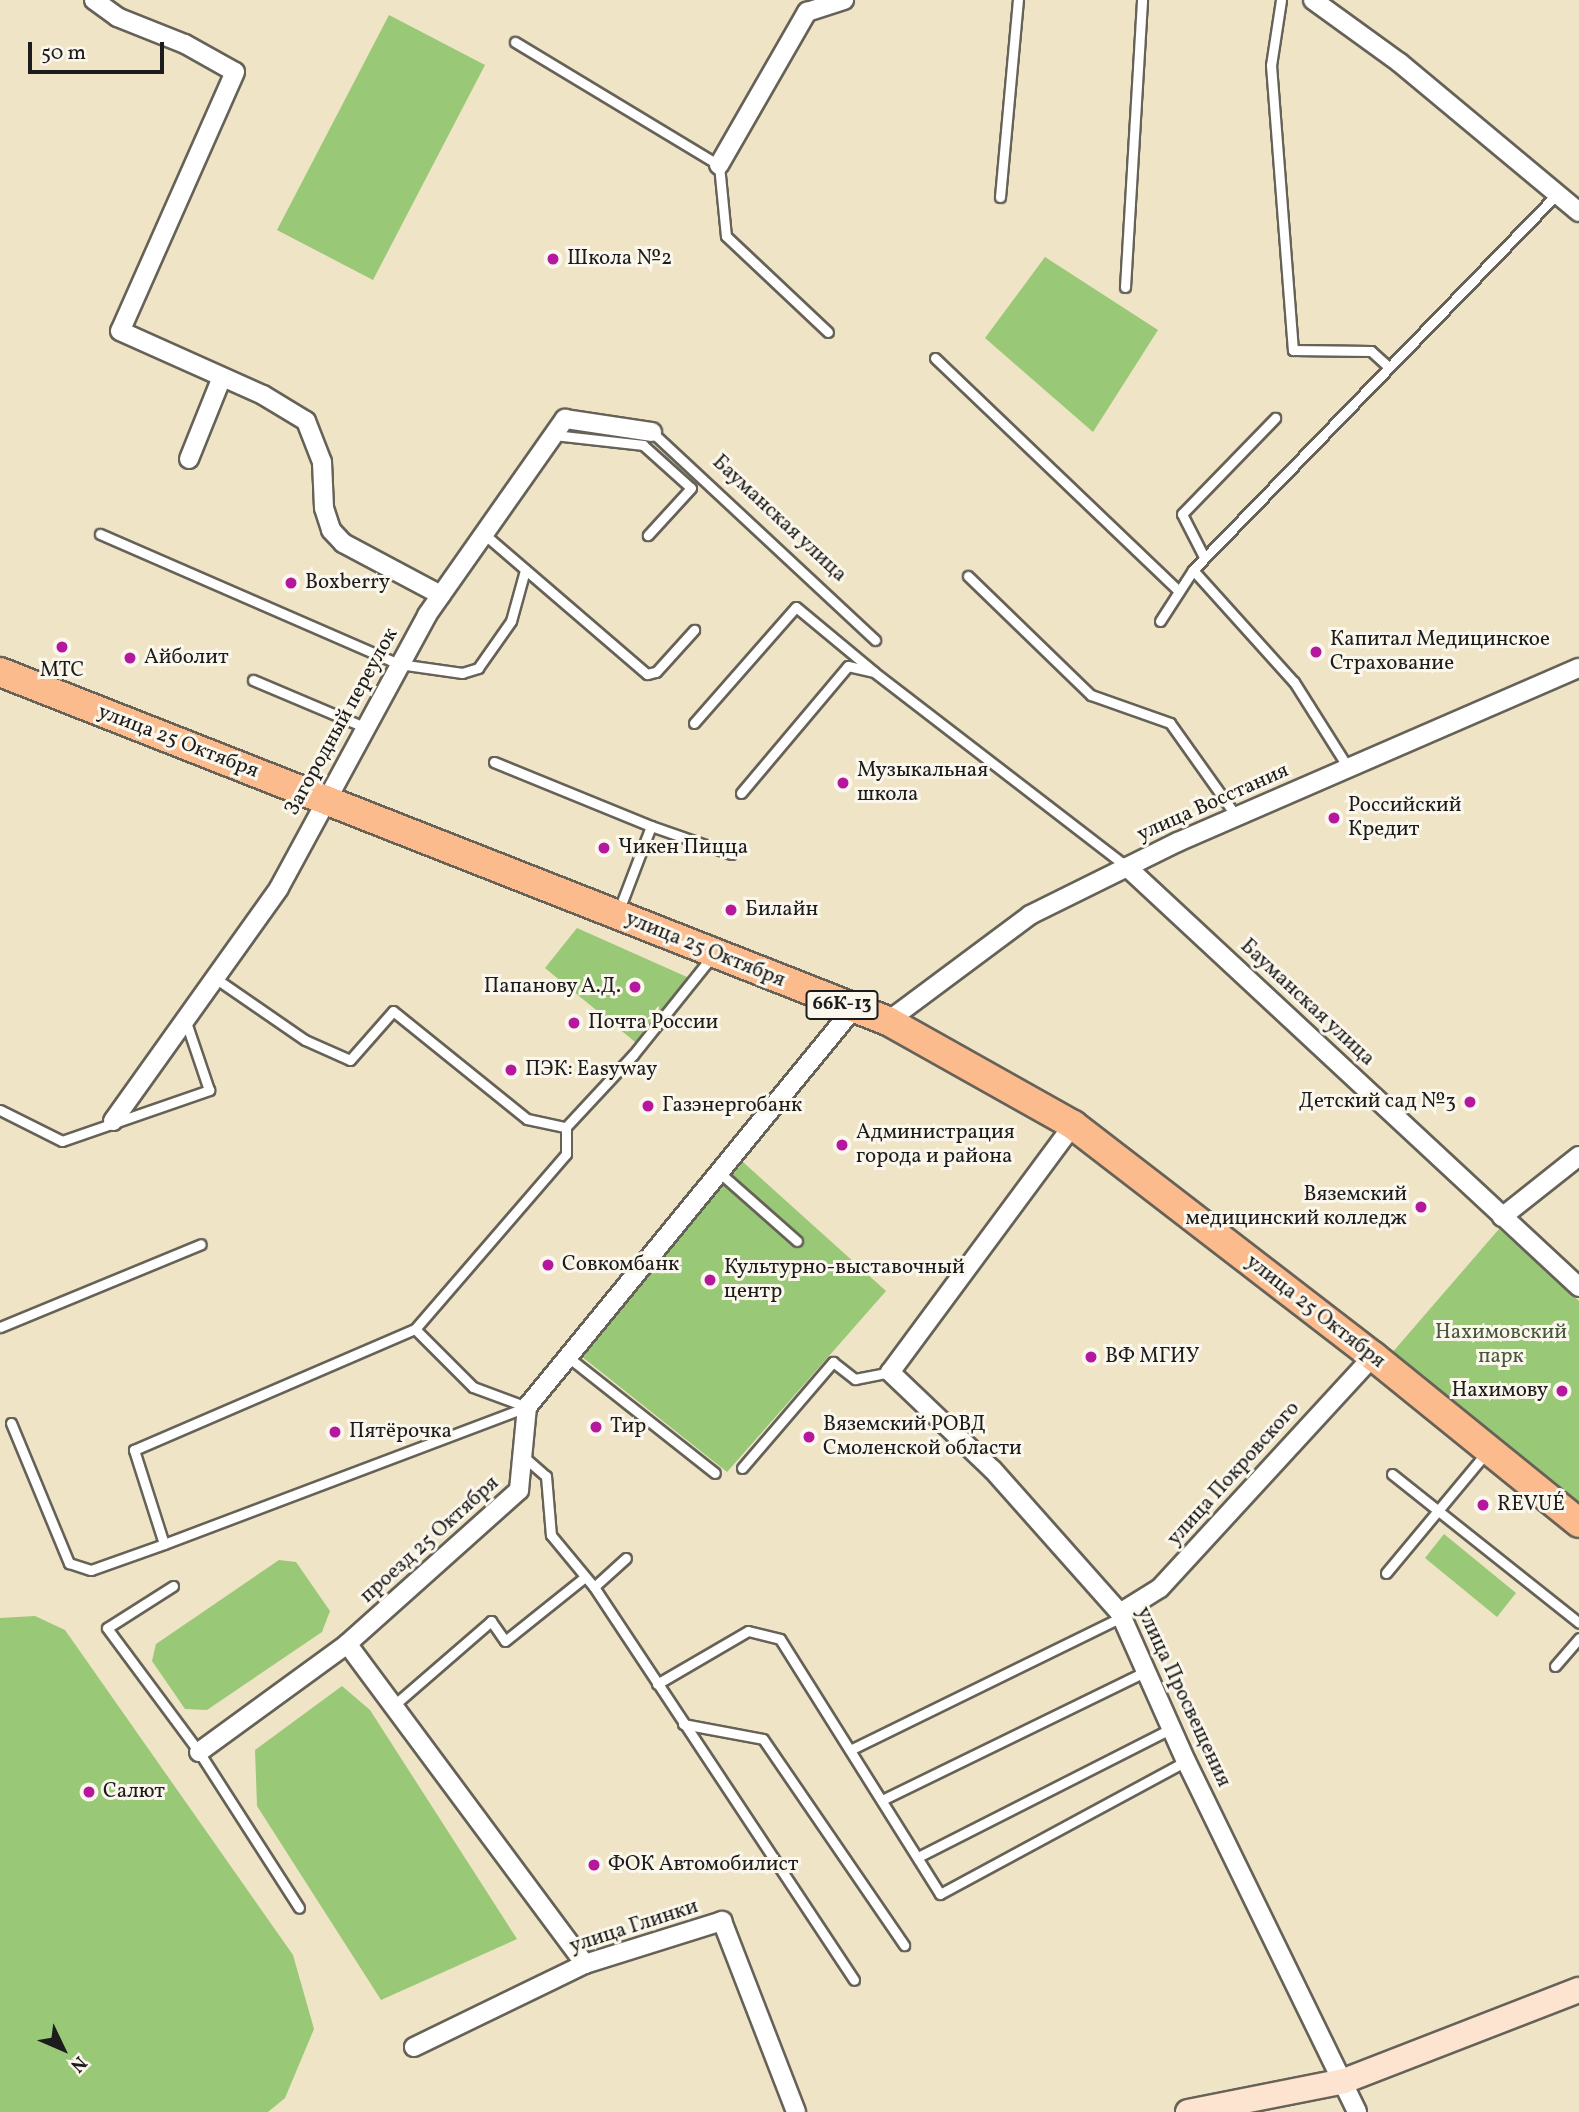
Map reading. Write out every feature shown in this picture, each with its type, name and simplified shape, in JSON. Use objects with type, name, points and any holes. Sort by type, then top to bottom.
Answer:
[{"type":"main road","name":"улица 25 Октября","points":[[0,672],[853,1009],[888,1020],[1073,1125],[1373,1356],[1579,1523]]},
{"type":"street","points":[[94,0],[117,18],[185,44],[235,72],[120,331],[222,377],[306,421],[322,462],[328,519],[343,543],[441,595]]},
{"type":"street","points":[[1313,0],[1559,192],[1579,212]]},
{"type":"street","points":[[719,165],[807,12],[833,2]]},
{"type":"street","points":[[189,459],[222,377]]},
{"type":"street","name":"Загородный переулок","points":[[113,1121],[278,888],[399,664],[441,595],[565,419],[652,432]]},
{"type":"street","name":"улица Восстания","points":[[888,1020],[1030,915],[1127,866],[1236,816],[1579,668]]},
{"type":"street","name":"Бауманская улица","points":[[1127,866],[1579,1287]]},
{"type":"street","points":[[527,1407],[853,1009]]},
{"type":"street","points":[[890,1372],[1073,1125]]},
{"type":"street","points":[[1502,1217],[1579,1156]]},
{"type":"street","name":"улица Покровского","points":[[1122,1615],[1160,1588],[1373,1356]]},
{"type":"street","name":"улица Просвещения","points":[[890,1372],[993,1470],[1122,1615],[1186,1761],[1357,2112]]},
{"type":"street","name":"проезд 25 Октября","points":[[200,1752],[347,1644],[519,1490],[527,1407]]},
{"type":"street","points":[[347,1644],[585,1964]]},
{"type":"street","name":"улица Глинки","points":[[414,2047],[585,1964],[722,1921],[796,2112]]},
{"type":"street","points":[[1188,2112],[1344,2081],[1579,1990]]},
{"type":"lane","points":[[999,197],[1018,0]]},
{"type":"lane","points":[[1125,287],[1142,0]]},
{"type":"lane","points":[[1281,0],[1271,65],[1293,350],[1371,351],[1389,367]]},
{"type":"lane","points":[[515,42],[719,165],[726,236],[828,332]]},
{"type":"lane","points":[[1160,621],[1177,589],[1204,557],[1559,192]]},
{"type":"lane","points":[[935,358],[1177,589]]},
{"type":"lane","points":[[1204,557],[1182,514],[1275,418]]},
{"type":"lane","name":"Бауманская улица","points":[[652,432],[875,639]]},
{"type":"lane","points":[[554,435],[643,445],[691,488],[648,535]]},
{"type":"lane","points":[[100,534],[399,664],[462,673],[478,668],[518,611],[525,570]]},
{"type":"lane","points":[[484,534],[647,674],[656,673],[694,631]]},
{"type":"lane","points":[[1193,569],[1294,682],[1349,769]]},
{"type":"lane","points":[[968,576],[1091,695],[1170,723],[1236,816]]},
{"type":"lane","points":[[694,723],[796,607],[874,672],[1127,866]]},
{"type":"lane","points":[[741,793],[848,666],[874,672]]},
{"type":"lane","points":[[253,680],[364,727]]},
{"type":"lane","points":[[494,762],[650,826],[731,854]]},
{"type":"lane","points":[[617,915],[650,826]]},
{"type":"lane","points":[[164,1544],[134,1450],[415,1329],[566,1154],[566,1127],[633,1055],[714,954]]},
{"type":"lane","points":[[215,978],[305,1040],[350,1060],[393,1011],[527,1119],[566,1127]]},
{"type":"lane","points":[[0,1110],[62,1141],[113,1121],[209,1090],[185,1019]]},
{"type":"lane","points":[[719,1172],[797,1241]]},
{"type":"lane","points":[[0,1327],[201,1244]]},
{"type":"lane","points":[[415,1329],[473,1387],[527,1407]]},
{"type":"lane","points":[[568,1357],[715,1473]]},
{"type":"lane","points":[[742,1468],[833,1362],[855,1379],[890,1372]]},
{"type":"lane","points":[[11,1423],[69,1563],[91,1570],[527,1407]]},
{"type":"lane","points":[[1386,1573],[1489,1450]]},
{"type":"lane","points":[[522,1456],[547,1476],[551,1535],[594,1587],[854,1980]]},
{"type":"lane","points":[[1392,1474],[1579,1623]]},
{"type":"lane","points":[[594,1587],[626,1558]]},
{"type":"lane","points":[[393,1706],[491,1621],[505,1641],[585,1577]]},
{"type":"lane","points":[[173,1586],[107,1629],[200,1752],[299,1908]]},
{"type":"lane","points":[[850,1750],[1122,1615]]},
{"type":"lane","points":[[657,1684],[748,1631],[780,1639],[940,1894],[1186,1761]]},
{"type":"lane","points":[[1555,1666],[1579,1638]]},
{"type":"lane","points":[[882,1800],[1146,1671]]},
{"type":"lane","points":[[684,1724],[763,1739],[904,1945]]},
{"type":"lane","points":[[918,1857],[1172,1728]]},
{"type":"green space","points":[[389,15],[485,65],[373,280],[277,230]]},
{"type":"green space","points":[[1045,257],[1158,330],[1093,432],[985,338]]},
{"type":"green space","points":[[577,928],[696,981],[640,1046],[545,968]]},
{"type":"green space","points":[[743,1162],[886,1291],[727,1472],[581,1356]]},
{"type":"green space","name":"Нахимовский парк","points":[[1499,1229],[1579,1301],[1579,1507],[1391,1354]]},
{"type":"green space","points":[[1444,1534],[1516,1593],[1497,1617],[1425,1558]]},
{"type":"green space","points":[[279,1560],[296,1562],[330,1611],[322,1632],[207,1710],[185,1709],[152,1661],[156,1644]]},
{"type":"green space","name":"Салют","points":[[35,1616],[65,1630],[293,1955],[314,2029],[285,2098],[268,2112],[0,2112],[0,1618]]},
{"type":"green space","points":[[342,1686],[370,1710],[517,1939],[381,2000],[257,1806],[255,1750]]},
{"type":"place","name":"Школа №2","points":[[553,259]]},
{"type":"place","name":"Boxberry","points":[[291,583]]},
{"type":"place","name":"МТС","points":[[62,647]]},
{"type":"place","name":"Капитал Медицинское Страхование","points":[[1316,652]]},
{"type":"place","name":"Айболит","points":[[130,658]]},
{"type":"place","name":"Музыкальная школа","points":[[843,783]]},
{"type":"place","name":"Российский Кредит","points":[[1334,818]]},
{"type":"place","name":"Чикен Пицца","points":[[604,848]]},
{"type":"place","name":"Билайн","points":[[731,910]]},
{"type":"place","name":"Папанову А.Д.","points":[[635,987]]},
{"type":"place","name":"Почта России","points":[[574,1023]]},
{"type":"place","name":"ПЭК: Easyway","points":[[511,1070]]},
{"type":"place","name":"Детский сад №3","points":[[1470,1102]]},
{"type":"place","name":"Газэнергобанк","points":[[648,1106]]},
{"type":"place","name":"Администрация города и района","points":[[842,1145]]},
{"type":"place","name":"Вяземский медицинский колледж","points":[[1421,1207]]},
{"type":"place","name":"Совкомбанк","points":[[548,1265]]},
{"type":"place","name":"Культурно-выставочный центр","points":[[710,1280]]},
{"type":"place","name":"ВФ МГИУ","points":[[1091,1357]]},
{"type":"place","name":"Нахимову","points":[[1562,1391]]},
{"type":"place","name":"Тир","points":[[596,1427]]},
{"type":"place","name":"Пятёрочка","points":[[335,1432]]},
{"type":"place","name":"Вяземский РОВД Смоленской области","points":[[809,1437]]},
{"type":"place","name":"REVUÉ","points":[[1483,1505]]},
{"type":"place","name":"Салют","points":[[89,1792]]},
{"type":"place","name":"ФОК Автомобилист","points":[[594,1865]]}]
